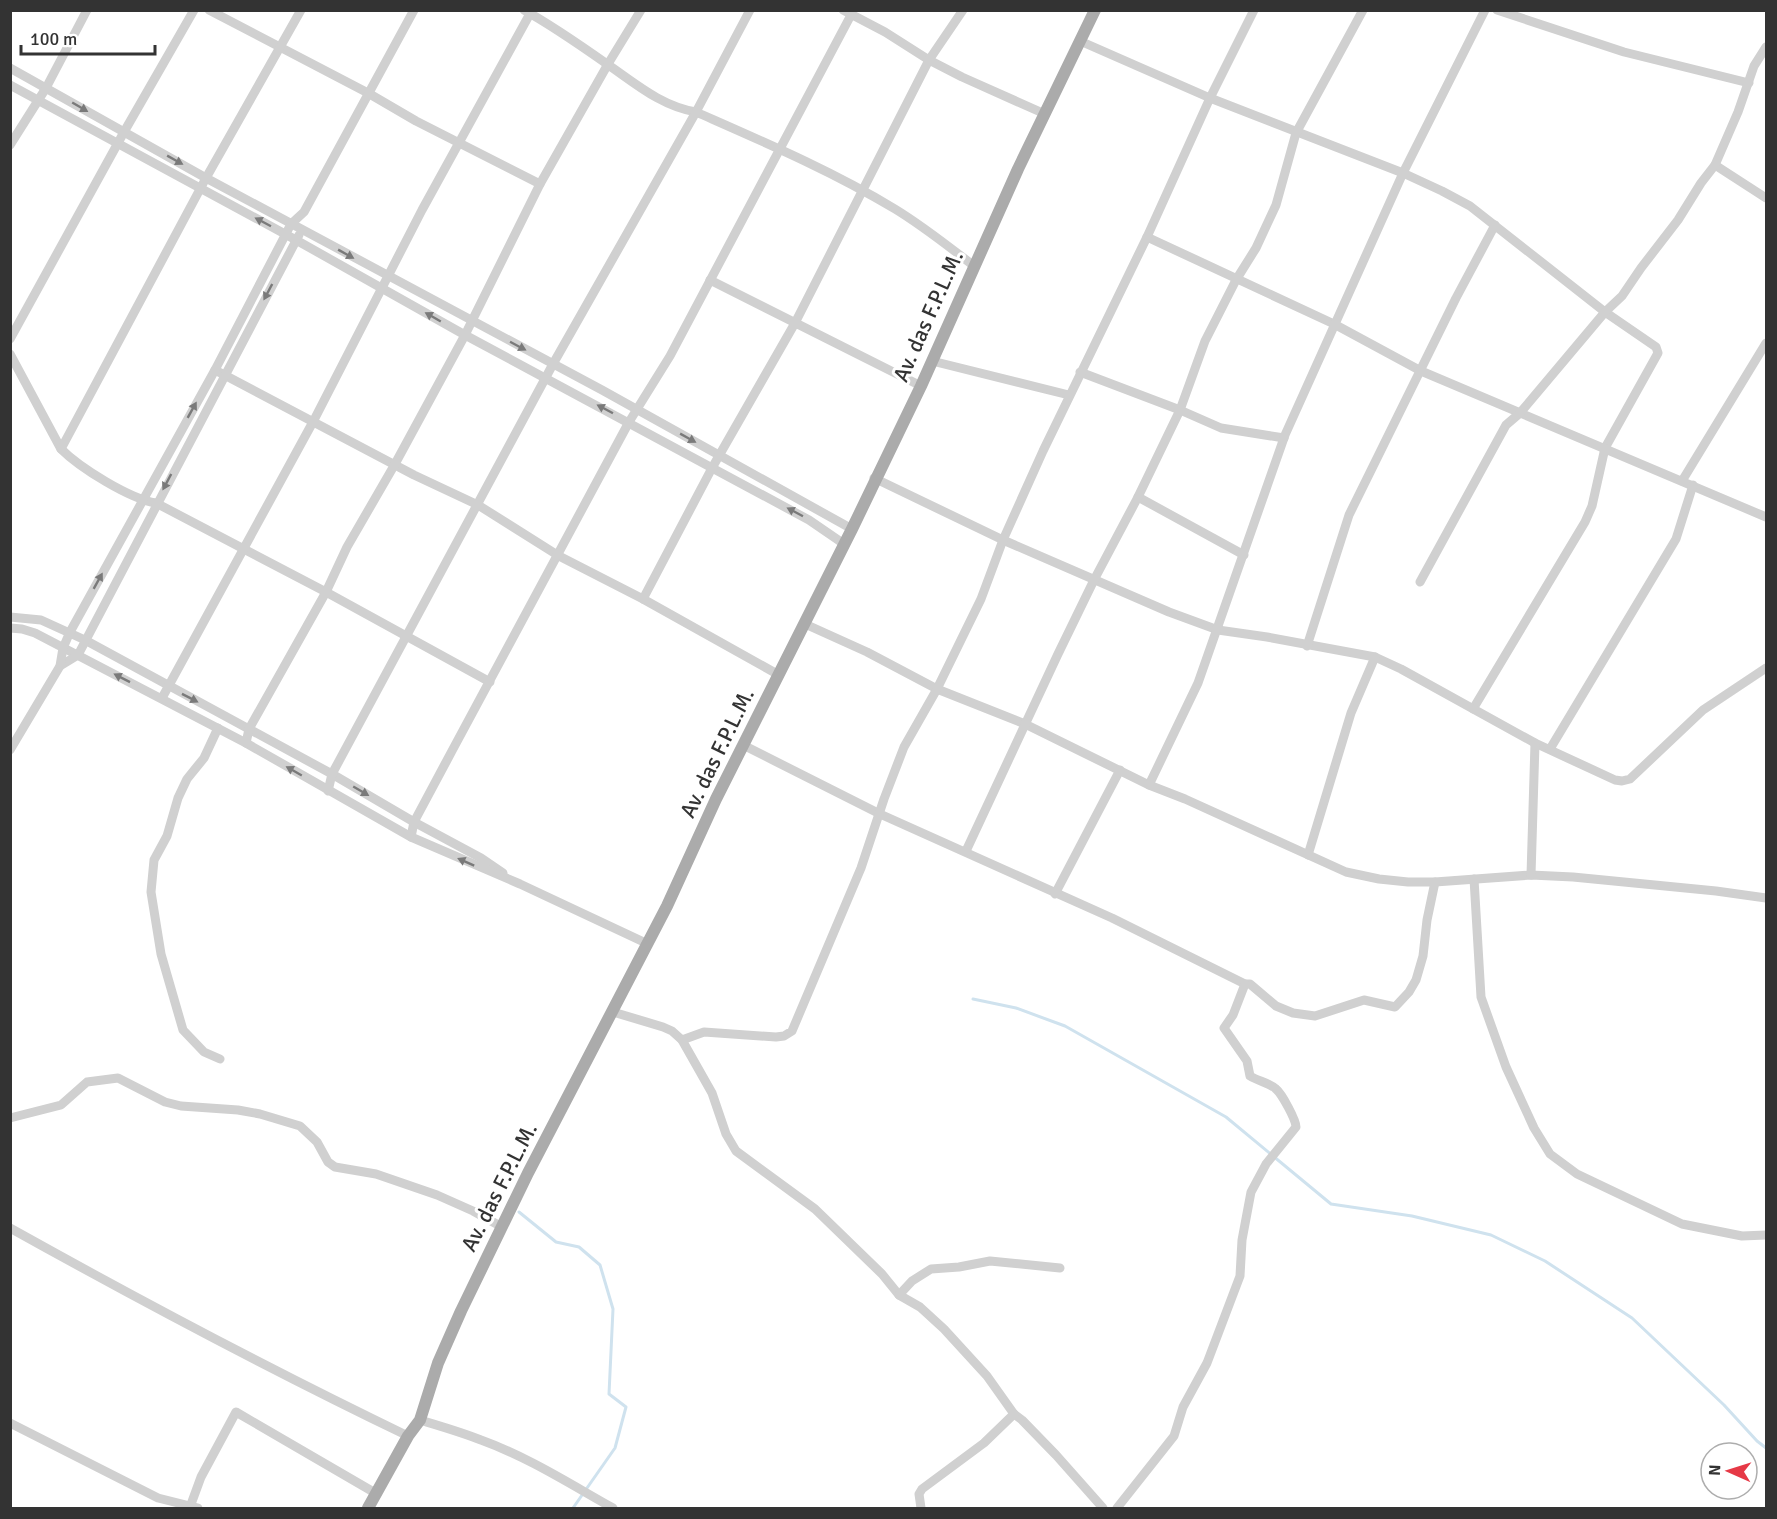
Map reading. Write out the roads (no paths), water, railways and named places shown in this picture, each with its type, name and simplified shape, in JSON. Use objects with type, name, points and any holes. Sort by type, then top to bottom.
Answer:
[{"type":"main road","name":"Av. das F.P.L.M.","points":[[369,1509],[408,1436],[420,1420],[438,1364],[528,1173],[614,1012],[743,745],[852,529],[874,478],[921,386],[974,266],[1095,10]]},
{"type":"street","points":[[10,145],[46,88],[87,10]]},
{"type":"street","points":[[10,339],[194,10]]},
{"type":"street","points":[[209,10],[368,93],[416,122],[540,184]]},
{"type":"street","points":[[61,449],[206,178],[301,10]]},
{"type":"street","points":[[10,750],[60,666],[63,648],[70,633],[215,370],[291,224],[304,212],[414,10]]},
{"type":"street","points":[[246,743],[249,729],[465,335],[540,184],[641,10]]},
{"type":"street","points":[[328,791],[332,774],[553,364],[696,112],[750,10]]},
{"type":"street","points":[[643,599],[712,468],[795,322],[929,60],[963,10]]},
{"type":"street","points":[[682,1040],[704,1032],[777,1037],[792,1032],[861,868],[904,747],[937,689],[981,599],[1003,540],[1080,372],[1147,237],[1210,98],[1254,10]]},
{"type":"street","points":[[966,851],[1094,580],[1180,410],[1204,341],[1236,280],[1256,248],[1276,205],[1296,133],[1363,10]]},
{"type":"street","points":[[1149,785],[1198,683],[1284,438],[1403,173],[1485,10]]},
{"type":"street","points":[[1497,10],[1624,52],[1749,83]]},
{"type":"street","points":[[162,698],[314,420],[529,12],[608,64],[648,94],[683,110],[696,112],[780,149],[862,191],[904,215],[974,266]]},
{"type":"street","points":[[411,837],[414,822],[637,409],[670,356],[780,149],[847,13],[885,32],[929,60],[962,77],[1045,114]]},
{"type":"street","points":[[1080,41],[1210,98],[1403,173],[1442,191],[1470,206],[1605,312],[1656,347],[1658,354],[1605,448],[1592,506],[1585,522],[1473,709]]},
{"type":"street","points":[[1420,582],[1506,425],[1520,413],[1605,312],[1622,296],[1678,220],[1714,165],[1754,66],[1767,47]]},
{"type":"street","points":[[10,68],[206,178],[637,409],[852,529]]},
{"type":"street","points":[[10,84],[465,335],[809,520],[844,544]]},
{"type":"street","points":[[1714,165],[1767,198]]},
{"type":"street","points":[[60,666],[78,655],[302,229],[304,212]]},
{"type":"street","points":[[1307,646],[1349,515],[1456,298],[1495,225]]},
{"type":"street","points":[[1147,237],[1334,324],[1421,371],[1767,517]]},
{"type":"street","points":[[710,280],[921,386]]},
{"type":"street","points":[[1682,480],[1767,343]]},
{"type":"street","points":[[10,354],[61,449],[74,461],[142,501],[156,503],[326,592],[490,682]]},
{"type":"street","points":[[932,362],[1070,395]]},
{"type":"street","points":[[215,370],[478,506],[559,556],[643,599],[779,675]]},
{"type":"street","points":[[1080,372],[1221,428],[1284,438]]},
{"type":"street","points":[[874,478],[1003,540],[1169,612],[1218,630],[1375,657],[1535,743],[1616,780],[1629,779],[1703,710],[1767,668]]},
{"type":"street","points":[[1550,749],[1676,539],[1693,485]]},
{"type":"street","points":[[1138,497],[1244,555]]},
{"type":"street","points":[[10,617],[41,620],[85,640],[332,774],[481,858],[520,884]]},
{"type":"street","points":[[805,624],[867,652],[937,689],[1025,724],[1149,785],[1185,799],[1325,864],[1357,874],[1399,881],[1435,882],[1531,875],[1636,882],[1767,898]]},
{"type":"street","points":[[10,628],[34,633],[162,698],[411,837],[520,884],[648,944]]},
{"type":"street","points":[[1308,855],[1351,713],[1375,657]]},
{"type":"street","points":[[218,728],[204,758],[187,779],[178,798],[167,836],[154,860],[151,892],[161,954],[183,1030],[204,1052],[220,1059]]},
{"type":"street","points":[[1531,875],[1535,743]]},
{"type":"street","points":[[743,745],[880,814],[1112,918],[1245,984],[1250,984],[1276,1006],[1293,1013],[1315,1016],[1364,1000],[1395,1007],[1409,992],[1416,980],[1424,956],[1427,920],[1435,882]]},
{"type":"street","points":[[1055,894],[1120,770]]},
{"type":"street","points":[[1474,879],[1481,997],[1506,1067],[1534,1128],[1550,1154],[1577,1174],[1682,1224],[1742,1236],[1767,1235]]},
{"type":"street","points":[[1117,1509],[1174,1436],[1183,1407],[1208,1363],[1240,1276],[1242,1240],[1251,1192],[1266,1164],[1296,1127],[1295,1119],[1275,1087],[1260,1083],[1250,1076],[1247,1060],[1224,1028],[1233,1015],[1245,984]]},
{"type":"street","points":[[614,1012],[663,1027],[682,1040],[712,1093],[726,1134],[736,1151],[814,1209],[882,1274],[899,1295],[920,1307],[950,1336],[987,1376],[1014,1414],[1056,1455],[1103,1509]]},
{"type":"street","points":[[10,1118],[62,1105],[87,1082],[118,1078],[165,1102],[181,1106],[238,1110],[300,1126],[317,1142],[328,1162],[335,1167],[375,1174],[437,1194],[473,1210],[502,1227]]},
{"type":"street","points":[[10,1228],[123,1291],[329,1398],[408,1436]]},
{"type":"street","points":[[899,1295],[912,1281],[931,1269],[990,1261],[1060,1268]]},
{"type":"street","points":[[10,1423],[158,1498],[194,1508],[201,1477],[236,1412],[377,1494]]},
{"type":"street","points":[[921,1509],[919,1494],[922,1488],[984,1443],[1014,1414]]},
{"type":"street","points":[[420,1420],[491,1444],[548,1470],[613,1509]]},
{"type":"waterway","points":[[973,999],[1016,1008],[1065,1026],[1226,1117],[1331,1204],[1412,1216],[1491,1235],[1545,1261],[1632,1318],[1766,1448]]},
{"type":"waterway","points":[[519,1212],[556,1242],[579,1247],[600,1265],[613,1309],[609,1394],[626,1407],[615,1448],[573,1508]]}]
